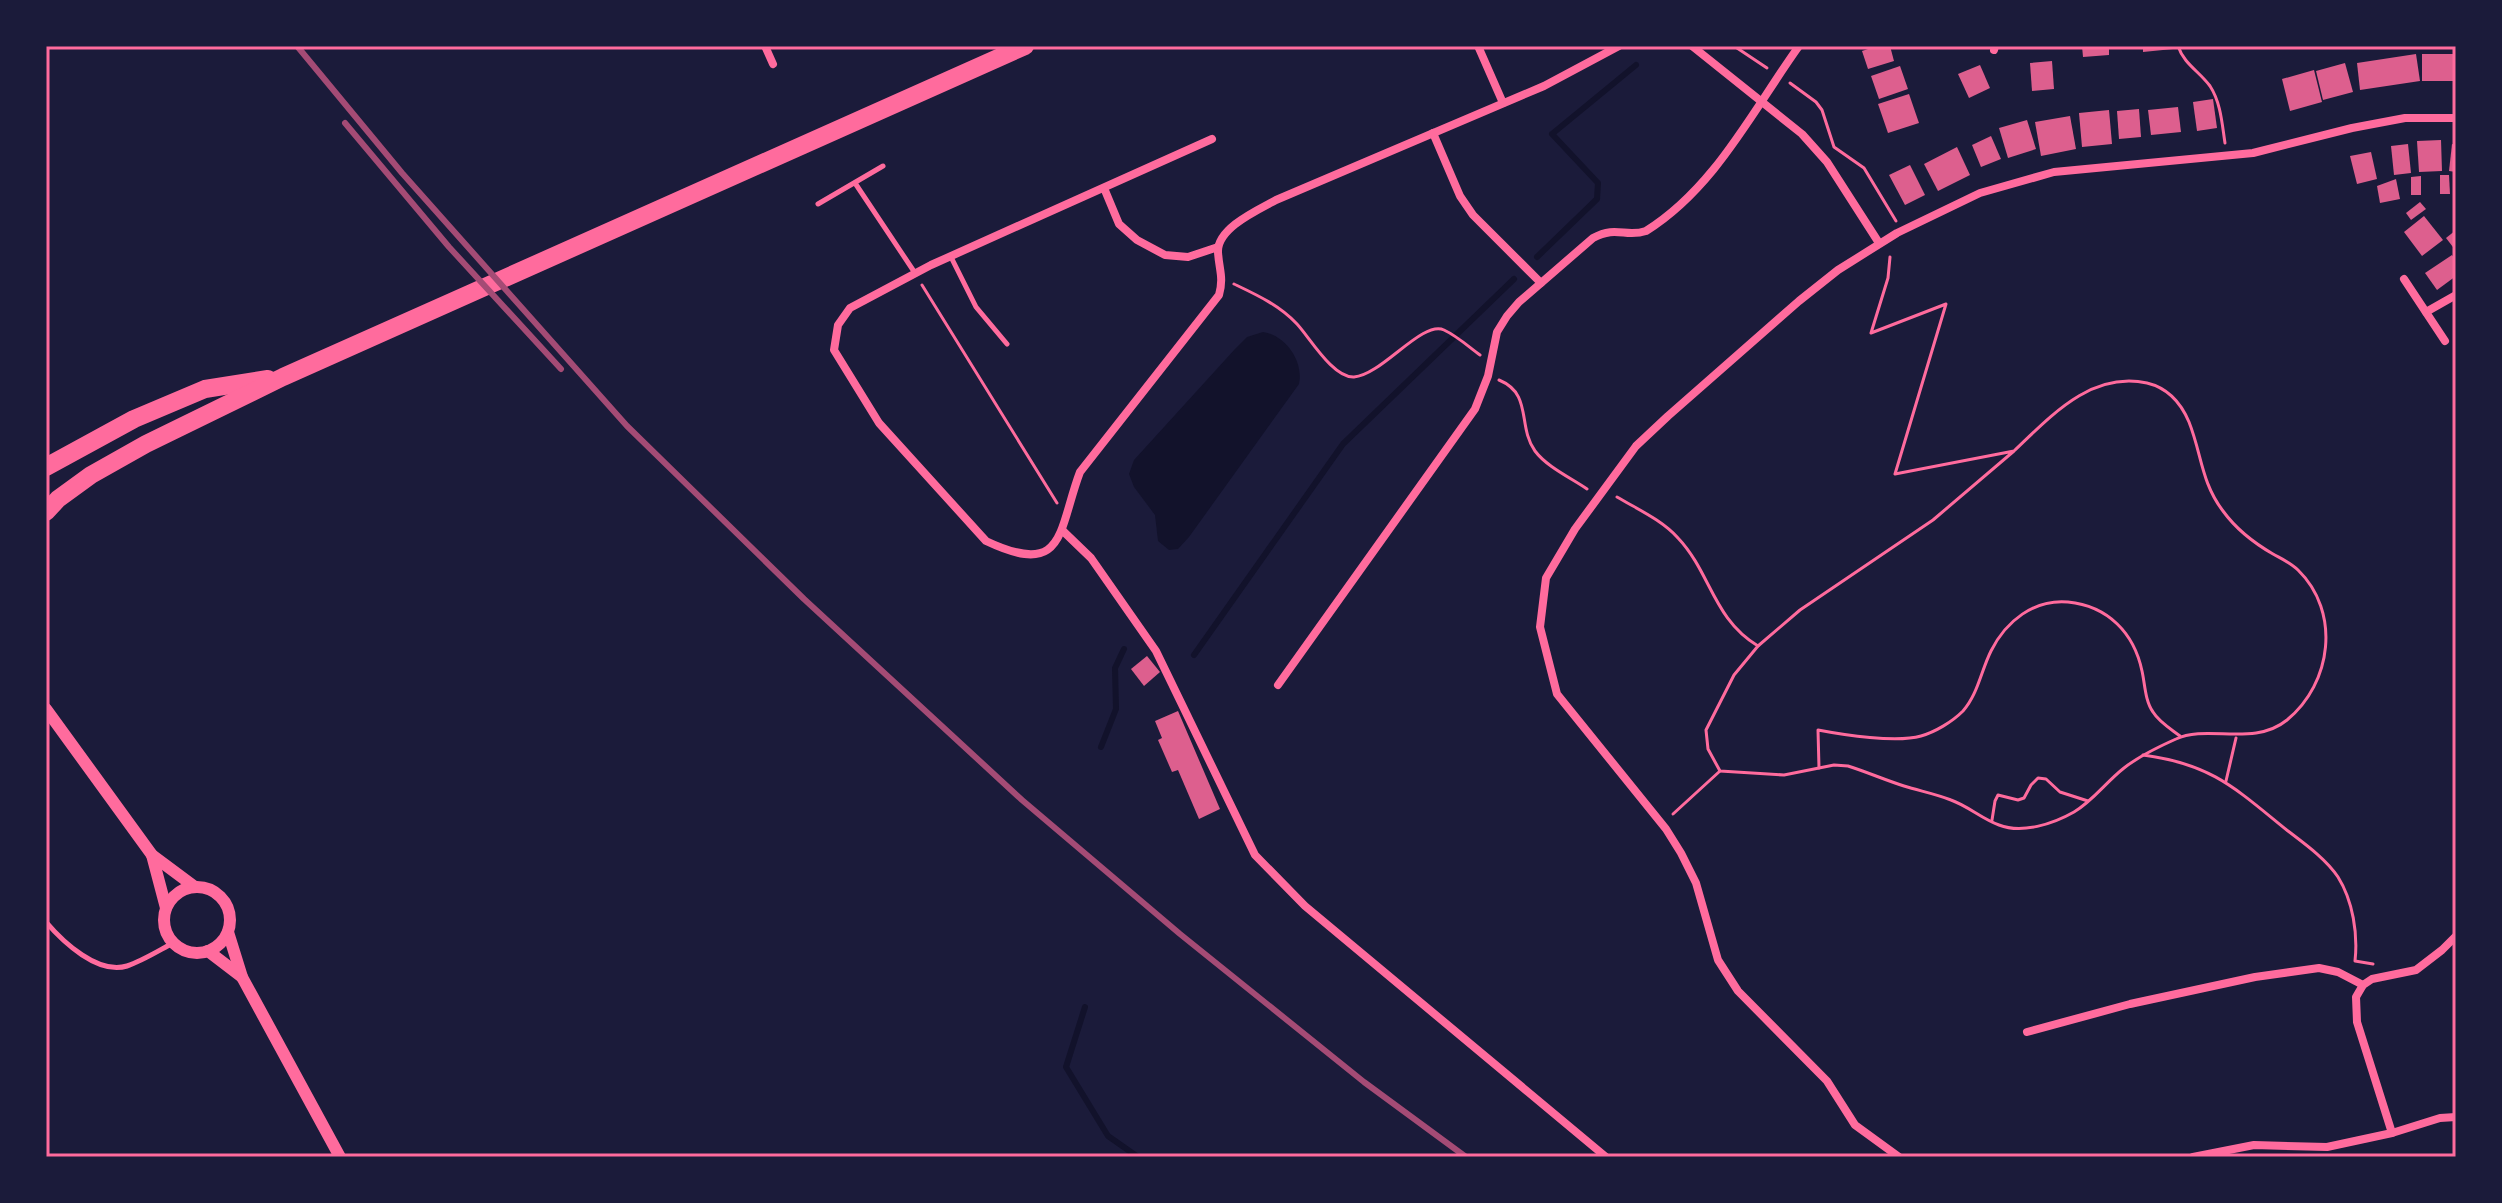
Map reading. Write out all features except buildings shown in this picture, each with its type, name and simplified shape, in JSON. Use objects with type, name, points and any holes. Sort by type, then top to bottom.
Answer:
[{"type":"highway","points":[[46,512],[58,499],[91,475],[146,444],[283,377],[1025,46]]},
{"type":"highway","points":[[46,467],[123,425],[205,389],[283,377]]},
{"type":"street","points":[[765,46],[773,64]]},
{"type":"street","points":[[1478,46],[1503,103]]},
{"type":"street","points":[[1212,139],[915,273],[850,308],[838,325],[834,350],[879,423],[986,541],[1024,555],[1045,552],[1055,545],[1063,531],[1080,472],[1219,295],[1224,279],[1218,247],[1222,237],[1246,216],[1276,200],[1544,86],[1619,46]]},
{"type":"street","points":[[1692,46],[1802,134],[1827,162],[1879,243]]},
{"type":"street","points":[[1278,685],[1475,409],[1488,376],[1497,332],[1519,302],[1593,238],[1606,230],[1637,234],[1654,227],[1698,187],[1799,46]]},
{"type":"street","points":[[1899,1157],[1855,1125],[1827,1081],[1738,991],[1718,960],[1696,883],[1681,853],[1664,826],[1557,694],[1540,627],[1546,578],[1600,492],[1636,446],[1799,301],[1879,243],[1902,231],[1980,193],[2054,172],[2253,153],[2405,118],[2456,118]]},
{"type":"street","points":[[1433,133],[1460,196],[1473,215],[1541,283]]},
{"type":"street","points":[[1104,188],[1119,224],[1137,240],[1165,255],[1188,257],[1218,247]]},
{"type":"street","points":[[2404,279],[2445,341]]},
{"type":"street","points":[[2426,312],[2456,295]]},
{"type":"street","points":[[1063,531],[1091,558],[1156,651],[1255,855],[1305,906],[1606,1157]]},
{"type":"street","points":[[46,709],[152,855],[195,887],[213,891],[220,897],[229,913],[228,932],[242,977],[340,1157]]},
{"type":"street","points":[[152,855],[166,908],[164,927],[173,943],[189,953],[208,951],[216,947],[228,932]]},
{"type":"street","points":[[166,908],[177,893],[195,887]]},
{"type":"street","points":[[2392,1133],[2357,1022],[2356,997],[2363,985],[2372,979],[2416,970],[2456,936]]},
{"type":"street","points":[[208,951],[242,977]]},
{"type":"street","points":[[2027,1032],[2130,1004],[2255,977],[2319,968],[2338,972],[2363,985]]},
{"type":"street","points":[[2193,1157],[2254,1145],[2328,1152],[2440,1118],[2456,1117]]},
{"type":"lane","points":[[818,204],[883,166]]},
{"type":"lane","points":[[855,183],[915,273]]},
{"type":"lane","points":[[951,256],[976,307],[1007,344]]},
{"type":"lane","points":[[46,922],[85,957],[105,965],[124,967],[173,943]]},
{"type":"path","points":[[1734,46],[1816,102],[1829,128],[1834,147],[1864,168],[1902,231]]},
{"type":"path","points":[[2178,46],[2183,61],[2211,88],[2221,114],[2227,155]]},
{"type":"path","points":[[1890,257],[1888,278],[1871,333],[1946,304],[1895,474],[2014,451]]},
{"type":"path","points":[[915,273],[1040,479],[1068,515]]},
{"type":"path","points":[[1224,279],[1283,312],[1340,374],[1354,377],[1377,369],[1435,328],[1444,330],[1465,344]]},
{"type":"path","points":[[1488,376],[1508,384],[1518,394],[1527,433],[1535,451],[1600,492],[1657,520],[1678,537],[1699,565],[1716,603],[1731,625],[1758,646]]},
{"type":"path","points":[[1664,826],[1720,771],[1784,775],[1848,766],[1953,800],[2000,826],[2043,825],[2067,816],[2124,768],[2180,736],[2236,736],[2269,729],[2286,721],[2305,700],[2321,672],[2327,643],[2326,620],[2313,589],[2298,570],[2244,534],[2223,511],[2205,483],[2188,419],[2174,396],[2154,385],[2132,380],[2105,383],[2056,410],[2014,451],[1933,520],[1800,610],[1758,646],[1734,675],[1706,730],[1708,749],[1720,771]]},
{"type":"path","points":[[1819,768],[1818,730],[1845,735],[1920,737],[1939,729],[1962,712],[1976,691],[1991,649],[2015,619],[2042,603],[2069,602],[2104,612],[2122,627],[2134,646],[2148,703],[2154,714],[2180,736]]},
{"type":"path","points":[[2226,781],[2236,736]]},
{"type":"path","points":[[2143,755],[2183,762],[2226,781],[2314,852],[2337,877],[2348,900],[2354,924],[2355,961],[2381,966],[2386,977]]},
{"type":"path","points":[[1991,821],[1998,795],[2018,800],[2024,798],[2038,778],[2046,779],[2060,792],[2088,801]]},
{"type":"shaded area","points":[[1263,332],[1279,338],[1292,351],[1299,367],[1299,384],[1189,537],[1178,549],[1169,550],[1158,541],[1155,515],[1134,487],[1129,474],[1134,460],[1247,337]]},
{"type":"waterway","points":[[1537,257],[1597,199],[1598,183],[1552,134],[1636,65]]},
{"type":"waterway","points":[[1194,655],[1343,444],[1514,279]]},
{"type":"waterway","points":[[1101,747],[1116,709],[1115,668],[1124,649]]},
{"type":"waterway","points":[[1085,1007],[1066,1067],[1108,1136],[1138,1157]]},
{"type":"railway","points":[[297,46],[402,173],[627,426],[804,599],[1022,800],[1180,934],[1364,1082],[1466,1157]]},
{"type":"railway","points":[[345,123],[449,247],[561,369]]}]
